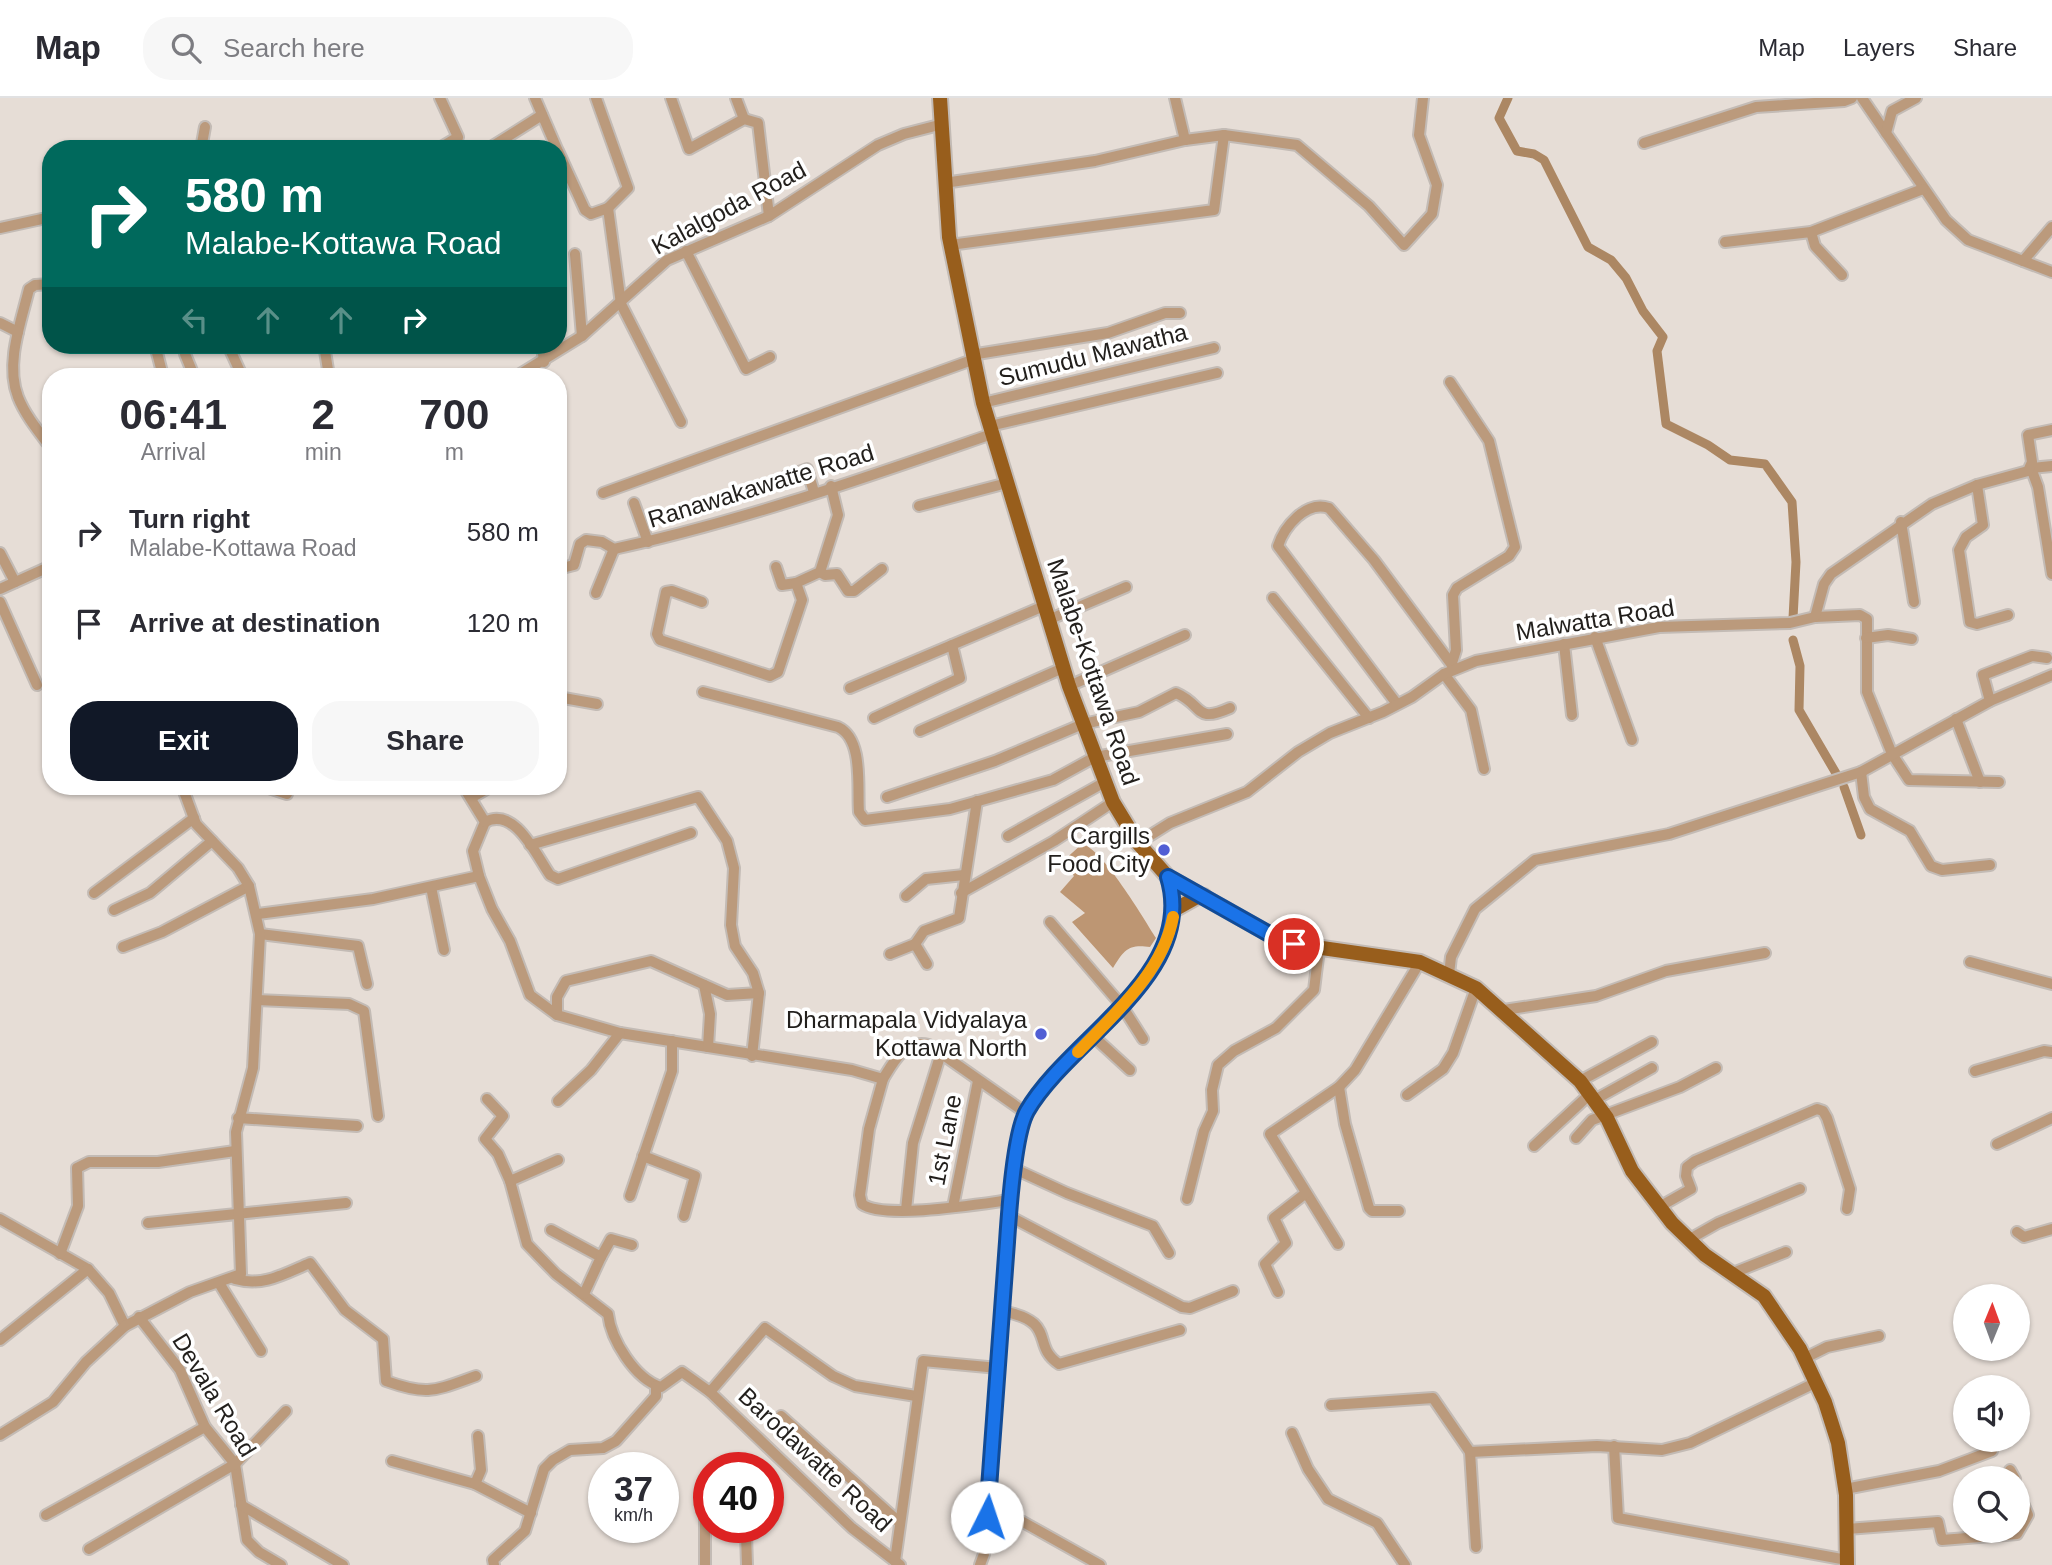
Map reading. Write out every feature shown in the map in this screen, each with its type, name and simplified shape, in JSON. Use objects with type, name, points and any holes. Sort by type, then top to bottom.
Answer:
[{"type":"main road","name":"Malabe-Kottawa Road","points":[[940,98],[939,125],[950,245],[983,403],[1069,686],[1113,802],[1138,843],[1168,877],[1269,934],[1319,949],[1420,962],[1476,988],[1504,1010],[1580,1081],[1605,1114],[1632,1171],[1659,1207],[1688,1240],[1763,1296],[1805,1358],[1817,1382],[1838,1443],[1845,1489],[1847,1562]]},
{"type":"main road","points":[[1174,910],[1204,896]]},
{"type":"street","points":[[440,98],[458,137],[453,140]]},
{"type":"street","points":[[535,98],[553,140]]},
{"type":"street","points":[[567,170],[585,210],[597,214],[608,208],[628,188],[596,98]]},
{"type":"street","points":[[671,98],[689,149],[744,119],[758,122],[769,216]]},
{"type":"street","points":[[736,98],[744,119]]},
{"type":"street","points":[[1175,98],[1185,140]]},
{"type":"street","points":[[944,183],[1095,161],[1185,140],[1224,135],[1297,145],[1369,206],[1404,245],[1432,214],[1437,185],[1419,135],[1423,98]]},
{"type":"street","points":[[1644,143],[1756,107],[1844,101],[1852,98]]},
{"type":"street","points":[[1862,98],[1946,220],[1968,240],[2052,272]]},
{"type":"street","points":[[1886,133],[1892,111],[1916,98]]},
{"type":"street","points":[[502,140],[542,115]]},
{"type":"street","name":"Kalalgoda Road","points":[[567,346],[621,304],[642,280],[686,251],[769,216],[878,145],[904,134],[939,125]]},
{"type":"street","points":[[203,140],[205,127]]},
{"type":"street","points":[[950,245],[1214,210],[1224,135]]},
{"type":"street","points":[[1725,243],[1811,232],[1923,189]]},
{"type":"street","points":[[608,208],[621,304],[681,422]]},
{"type":"street","points":[[0,228],[42,219]]},
{"type":"street","points":[[2022,261],[2052,227]]},
{"type":"street","points":[[1811,232],[1815,246],[1842,275]]},
{"type":"street","points":[[686,251],[746,369],[770,356]]},
{"type":"street","points":[[575,254],[582,336]]},
{"type":"street","points":[[42,285],[34,285],[29,289],[18,332],[13,379],[18,399],[42,435]]},
{"type":"street","points":[[603,493],[972,357],[1108,333],[1165,313],[1180,313]]},
{"type":"street","points":[[0,323],[18,332]]},
{"type":"street","name":"Sumudu Mawatha","points":[[983,403],[1214,348]]},
{"type":"street","points":[[185,354],[191,368]]},
{"type":"street","points":[[543,354],[544,362]]},
{"type":"street","name":"Kalalgoda Road","points":[[532,368],[556,354]]},
{"type":"street","name":"Ranawakawatte Road","points":[[567,567],[574,565],[580,544],[586,540],[602,542],[614,550],[744,517],[991,430],[1217,373]]},
{"type":"street","points":[[0,378],[13,379]]},
{"type":"street","points":[[1450,382],[1489,442],[1516,547],[1509,556],[1457,588],[1453,595],[1456,650],[1454,666]]},
{"type":"street","points":[[2052,430],[2028,435],[2031,468],[2038,487],[2052,574]]},
{"type":"street","points":[[1815,617],[1824,584],[1831,574],[1901,522],[1931,504],[1977,485],[2024,473],[2031,468],[2052,466]]},
{"type":"street","points":[[785,477],[807,469],[814,492]]},
{"type":"street","points":[[919,506],[1007,483]]},
{"type":"street","points":[[1977,485],[1983,525],[1966,537],[1959,550],[1970,622],[1977,624],[2008,615]]},
{"type":"street","points":[[776,567],[782,584],[796,583],[820,572],[838,515],[831,486]]},
{"type":"street","points":[[634,503],[648,542]]},
{"type":"street","points":[[1397,704],[1278,546],[1282,533],[1301,514],[1320,506],[1329,508],[1374,560],[1454,666]]},
{"type":"street","points":[[1901,522],[1914,602]]},
{"type":"street","points":[[596,593],[614,550]]},
{"type":"street","points":[[0,554],[15,582]]},
{"type":"street","points":[[820,572],[825,575],[837,574],[848,590],[853,591],[882,569]]},
{"type":"street","points":[[0,589],[42,570]]},
{"type":"street","points":[[702,602],[667,592],[657,634],[660,640],[770,676],[778,672],[803,600],[796,583]]},
{"type":"street","points":[[850,688],[952,645],[1126,587]]},
{"type":"street","points":[[1273,598],[1369,718]]},
{"type":"street","points":[[0,602],[37,685]]},
{"type":"street","name":"Malwatta Road","points":[[1138,843],[1170,823],[1247,792],[1319,739],[1397,704],[1454,666],[1595,637],[1659,627],[1790,623],[1815,617],[1860,615],[1867,619],[1866,638]]},
{"type":"street","points":[[1069,686],[1185,635]]},
{"type":"street","points":[[1912,639],[1888,635],[1866,638],[1867,692],[1892,754],[1909,780],[1999,782]]},
{"type":"street","points":[[1595,637],[1632,740]]},
{"type":"street","points":[[874,718],[960,678],[952,645]]},
{"type":"street","points":[[1564,645],[1572,715]]},
{"type":"street","points":[[1990,701],[1983,675],[2032,656],[2047,658]]},
{"type":"street","points":[[920,731],[1063,668]]},
{"type":"street","points":[[1444,674],[1472,710],[1484,769]]},
{"type":"street","points":[[1449,974],[1451,957],[1475,909],[1535,860],[1669,834],[1861,772],[1990,701],[2052,676]]},
{"type":"street","points":[[704,692],[838,727],[848,733],[854,749],[859,812],[865,820],[921,814],[977,801],[1053,780],[1096,757],[1227,734]]},
{"type":"street","points":[[887,797],[995,761],[1083,724],[1139,712],[1176,694],[1188,698],[1198,712],[1205,715],[1230,708]]},
{"type":"street","points":[[567,699],[597,704]]},
{"type":"street","points":[[1956,719],[1980,782]]},
{"type":"street","points":[[1861,772],[1864,797],[1870,809],[1910,831],[1931,866],[1942,870],[1990,864]]},
{"type":"street","points":[[1009,836],[1105,782]]},
{"type":"street","points":[[0,1435],[53,1402],[86,1362],[125,1326],[190,1292],[235,1279],[242,1274],[235,1151],[238,1118],[253,1068],[260,934],[258,914],[249,886],[238,868],[194,818],[185,795]]},
{"type":"street","points":[[470,795],[485,822]]},
{"type":"street","points":[[530,845],[698,797],[727,841],[734,867],[731,925],[735,946],[753,973],[759,993],[752,1055]]},
{"type":"street","points":[[890,954],[915,944],[924,931],[960,918],[961,893],[977,801]]},
{"type":"street","points":[[961,893],[1054,841],[1113,802]]},
{"type":"street","points":[[94,893],[194,818]]},
{"type":"street","points":[[485,822],[504,819],[516,826],[550,875],[558,879],[691,833]]},
{"type":"street","points":[[485,822],[473,851],[479,876],[492,909],[510,941],[530,995],[557,1015],[620,1033],[852,1070],[883,1079]]},
{"type":"street","points":[[114,910],[150,893],[212,841]]},
{"type":"street","points":[[906,896],[926,879],[964,875]]},
{"type":"street","points":[[258,914],[373,899],[479,876]]},
{"type":"street","points":[[980,1565],[984,1554],[1010,1200],[1026,1113],[1047,1084],[1122,1006],[1161,955],[1174,910],[1168,877]]},
{"type":"street","points":[[123,947],[162,932],[249,886]]},
{"type":"street","points":[[431,887],[444,950]]},
{"type":"street","points":[[1050,922],[1122,1006],[1143,1038]]},
{"type":"street","points":[[260,934],[358,946],[367,984]]},
{"type":"street","points":[[915,944],[928,964]]},
{"type":"street","points":[[1187,1199],[1200,1144],[1213,1111],[1212,1090],[1218,1065],[1234,1051],[1276,1028],[1314,990],[1319,949]]},
{"type":"street","points":[[1504,1010],[1596,996],[1667,971],[1765,953]]},
{"type":"street","points":[[557,1015],[557,997],[566,981],[651,961],[727,995],[759,993]]},
{"type":"street","points":[[1338,1244],[1270,1134],[1339,1087],[1355,1070],[1420,962]]},
{"type":"street","points":[[1969,962],[2052,984]]},
{"type":"street","points":[[704,985],[710,1014],[708,1047]]},
{"type":"street","points":[[1408,1095],[1443,1069],[1453,1053],[1476,988]]},
{"type":"street","points":[[257,1000],[349,1004],[364,1011],[378,1116]]},
{"type":"street","points":[[558,1101],[591,1070],[620,1033]]},
{"type":"street","points":[[1093,1035],[1130,1070]]},
{"type":"street","points":[[630,1196],[673,1071],[672,1041]]},
{"type":"street","points":[[1580,1081],[1652,1042]]},
{"type":"street","points":[[1010,1200],[953,1207],[871,1210],[863,1204],[860,1195],[869,1129],[883,1079],[897,1056],[909,1046],[920,1043],[941,1054],[1026,1113]]},
{"type":"street","points":[[1975,1071],[2044,1051],[2052,1052]]},
{"type":"street","points":[[906,1210],[913,1143],[941,1054]]},
{"type":"street","points":[[1534,1146],[1593,1096],[1652,1068]]},
{"type":"street","points":[[1576,1138],[1592,1120],[1680,1087],[1716,1068]]},
{"type":"street","name":"1st Lane","points":[[953,1207],[978,1081]]},
{"type":"street","points":[[1339,1087],[1345,1124],[1368,1208],[1372,1211],[1399,1211]]},
{"type":"street","points":[[487,1099],[503,1116],[485,1139],[498,1154],[510,1181],[527,1244],[556,1274],[608,1314],[610,1329],[638,1371],[649,1383],[656,1385],[656,1396],[616,1441],[603,1448],[570,1450],[544,1469],[525,1531],[493,1560],[494,1565]]},
{"type":"street","points":[[1659,1207],[1691,1189],[1686,1176],[1688,1167],[1695,1161],[1817,1109],[1823,1111],[1827,1118],[1850,1189],[1847,1209]]},
{"type":"street","points":[[238,1118],[358,1126]]},
{"type":"street","points":[[1997,1144],[2052,1118]]},
{"type":"street","points":[[60,1254],[78,1206],[78,1168],[89,1162],[158,1162],[235,1151]]},
{"type":"street","points":[[643,1156],[695,1176],[684,1216]]},
{"type":"street","points":[[510,1181],[558,1160]]},
{"type":"street","points":[[1014,1169],[1153,1226],[1169,1253]]},
{"type":"street","points":[[1688,1240],[1718,1223],[1800,1189]]},
{"type":"street","points":[[1278,1292],[1265,1264],[1286,1243],[1274,1219],[1306,1193]]},
{"type":"street","points":[[148,1223],[240,1216],[346,1203]]},
{"type":"street","points":[[1009,1216],[1182,1307],[1190,1308],[1233,1291]]},
{"type":"street","points":[[0,1219],[88,1269],[109,1293],[125,1326]]},
{"type":"street","points":[[2017,1232],[2024,1237],[2052,1229]]},
{"type":"street","points":[[551,1230],[601,1257]]},
{"type":"street","points":[[584,1294],[611,1239],[632,1245]]},
{"type":"street","points":[[1733,1273],[1786,1252]]},
{"type":"street","points":[[235,1279],[249,1283],[270,1281],[310,1263],[345,1310],[383,1339],[386,1381],[413,1390],[432,1392],[476,1376]]},
{"type":"street","points":[[0,1339],[88,1269]]},
{"type":"street","points":[[219,1283],[261,1351]]},
{"type":"street","points":[[1002,1311],[1025,1315],[1037,1324],[1053,1360],[1059,1364],[1180,1330]]},
{"type":"street","name":"Devala Road","points":[[139,1317],[190,1385],[205,1427],[235,1464],[250,1545],[281,1565]]},
{"type":"street","points":[[710,1392],[765,1328],[833,1376],[855,1387],[916,1396]]},
{"type":"street","points":[[1805,1358],[1828,1347],[1879,1336]]},
{"type":"street","points":[[898,1563],[900,1523],[923,1360],[998,1368]]},
{"type":"street","name":"Barodawatte Road","points":[[656,1385],[661,1387],[682,1372],[710,1392],[852,1528],[898,1563]]},
{"type":"street","points":[[1470,1452],[1614,1446],[1662,1450],[1690,1443],[1817,1382]]},
{"type":"street","points":[[1331,1405],[1433,1398],[1470,1452],[1476,1546]]},
{"type":"street","points":[[89,1549],[235,1464],[286,1412]]},
{"type":"street","points":[[781,1416],[900,1523]]},
{"type":"street","points":[[46,1515],[205,1427]]},
{"type":"street","points":[[1292,1433],[1308,1469],[1328,1499],[1377,1522],[1405,1565]]},
{"type":"street","points":[[475,1485],[481,1469],[478,1436]]},
{"type":"street","points":[[1614,1446],[1618,1518],[1847,1562]]},
{"type":"street","points":[[1845,1489],[1940,1471],[1989,1452]]},
{"type":"street","points":[[392,1461],[475,1485],[531,1513]]},
{"type":"street","points":[[241,1505],[343,1565]]},
{"type":"street","points":[[987,1517],[1023,1522],[1100,1565]]},
{"type":"street","points":[[1847,1529],[1938,1522],[1942,1540],[1953,1539]]},
{"type":"street","points":[[705,1543],[705,1565]]},
{"type":"street","points":[[746,1543],[747,1565]]},
{"type":"shaded area","points":[[1082,844],[1090,848],[1111,870],[1156,938],[1150,947],[1136,946],[1127,950],[1113,968],[1072,922],[1085,913],[1060,892],[1074,876],[1062,862]]},
{"type":"waterway","points":[[1508,98],[1499,118],[1517,151],[1534,154],[1544,160],[1588,247],[1611,260],[1626,278],[1643,311],[1663,337],[1657,351],[1666,424],[1708,445],[1730,460],[1765,464],[1792,502],[1796,562],[1793,618]]},
{"type":"waterway","points":[[1793,640],[1800,666],[1799,710],[1837,775]]},
{"type":"waterway","points":[[1844,787],[1861,835]]},
{"type":"slow traffic","points":[[1078,1052],[1122,1006],[1161,955],[1173,917]]},
{"type":"place","name":"Cargills Food City","points":[[1164,850]]},
{"type":"place","name":"Dharmapala Vidyalaya Kottawa North","points":[[1041,1034]]},
{"type":"route","points":[[987,1517],[1010,1200],[1026,1113],[1047,1084],[1122,1006],[1161,955],[1170,932],[1174,910],[1168,877],[1269,934],[1294,944]]}]
